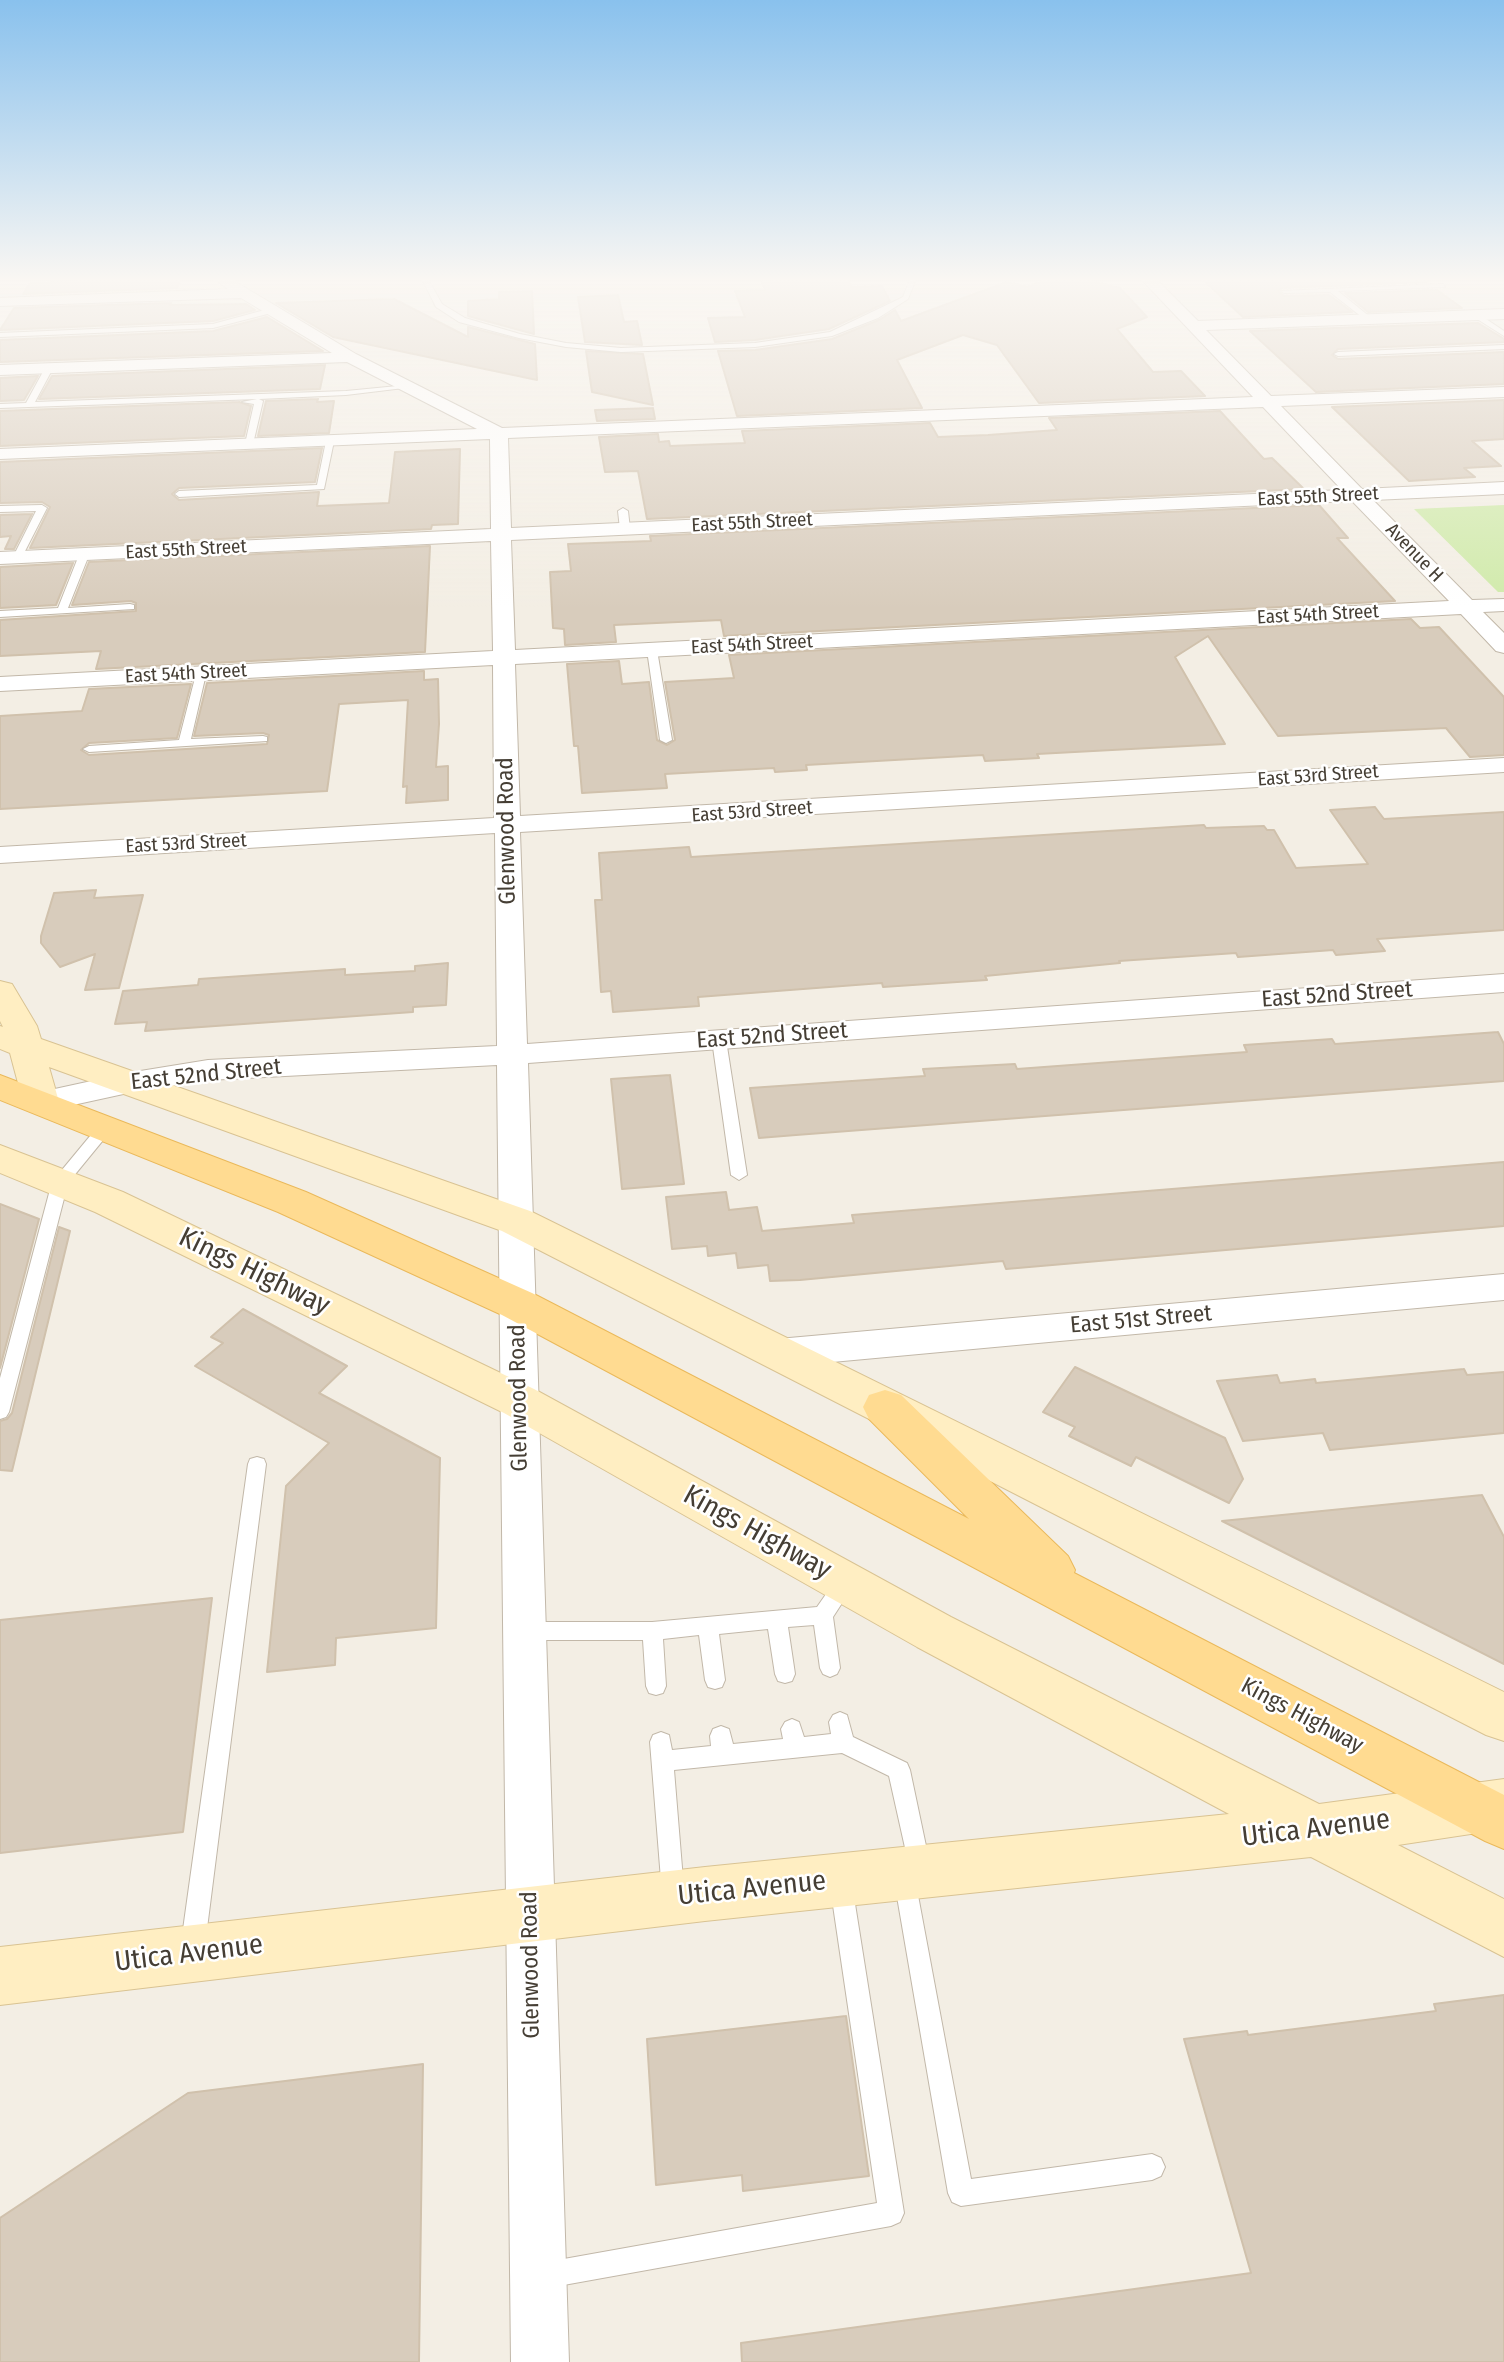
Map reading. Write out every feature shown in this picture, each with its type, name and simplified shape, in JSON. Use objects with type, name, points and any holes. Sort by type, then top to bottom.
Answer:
[{"type":"main road","name":"Kings Highway","points":[[0,1087],[292,1202],[517,1304],[1082,1601],[1494,1811]]},
{"type":"main road","points":[[885,1407],[1082,1601]]},
{"type":"street","points":[[412,389],[499,433]]},
{"type":"street","name":"Avenue H","points":[[1255,389],[1504,646]]},
{"type":"street","points":[[0,454],[1504,392]]},
{"type":"street","points":[[514,456],[594,429]]},
{"type":"street","name":"Glenwood Road","points":[[499,433],[514,456],[500,535],[540,2362]]},
{"type":"street","name":"East 55th Street","points":[[9,558],[500,535],[624,520],[1504,488]]},
{"type":"street","name":"East 54th Street","points":[[0,684],[1504,605]]},
{"type":"street","name":"East 53rd Street","points":[[0,855],[1504,765]]},
{"type":"street","name":"East 52nd Street","points":[[41,1102],[128,1083],[208,1070],[512,1055],[1504,983]]},
{"type":"street","points":[[0,990],[20,1026],[14,1041],[41,1102]]},
{"type":"street","points":[[14,1041],[516,1221],[1504,1718]]},
{"type":"street","name":"Kings Highway","points":[[0,1158],[109,1202],[519,1401],[834,1599],[934,1632],[1504,1929]]},
{"type":"street","name":"East 51st Street","points":[[778,1353],[1504,1287]]},
{"type":"street","name":"Utica Avenue","points":[[0,1976],[673,1898],[1494,1811]]},
{"type":"lane","points":[[29,405],[38,389]]},
{"type":"lane","points":[[0,406],[408,389]]},
{"type":"lane","points":[[284,402],[368,398],[411,389]]},
{"type":"lane","points":[[47,410],[259,401],[249,444]]},
{"type":"lane","points":[[179,494],[318,488],[323,485],[330,441]]},
{"type":"lane","points":[[0,509],[42,508],[9,558]]},
{"type":"lane","points":[[62,611],[84,555]]},
{"type":"lane","points":[[0,614],[130,607]]},
{"type":"lane","points":[[652,650],[666,740]]},
{"type":"lane","points":[[184,743],[201,674]]},
{"type":"lane","points":[[89,748],[263,739]]},
{"type":"lane","points":[[719,1040],[739,1175]]},
{"type":"lane","points":[[0,1412],[60,1182],[104,1128]]},
{"type":"lane","points":[[191,1954],[257,1464]]},
{"type":"lane","points":[[524,1630],[652,1632],[777,1621],[834,1599],[830,1668]]},
{"type":"lane","points":[[777,1621],[785,1674]]},
{"type":"lane","points":[[708,1626],[715,1680]]},
{"type":"lane","points":[[652,1632],[656,1686]]},
{"type":"lane","points":[[673,1898],[662,1752],[841,1733],[899,1770],[961,2193],[1152,2167]]},
{"type":"lane","points":[[538,2276],[891,2213],[840,1880]]},
{"type":"green space","points":[[1504,505],[1504,592],[1498,592],[1414,509]]},
{"type":"building","points":[[0,389],[30,389],[24,400],[0,401]]},
{"type":"building","points":[[45,389],[314,389],[39,399]]},
{"type":"building","points":[[592,389],[650,389],[653,405],[592,392]]},
{"type":"building","points":[[729,389],[912,389],[922,408],[737,416]]},
{"type":"building","points":[[1029,389],[1198,389],[1205,396],[1039,403]]},
{"type":"building","points":[[1313,389],[1381,389],[1316,392]]},
{"type":"building","points":[[318,399],[317,402],[334,401],[329,433],[258,436],[266,401]]},
{"type":"building","points":[[1504,400],[1504,439],[1472,441],[1501,466],[1464,468],[1475,477],[1409,481],[1332,407]]},
{"type":"building","points":[[239,402],[251,406],[244,436],[0,446],[0,411]]},
{"type":"building","points":[[653,408],[655,419],[597,421],[595,410]]},
{"type":"building","points":[[1220,411],[1264,459],[1272,458],[1304,489],[647,519],[638,471],[605,472],[599,437],[658,434],[659,442],[669,441],[670,446],[745,443],[742,431],[930,423],[938,437],[988,435],[1057,430],[1049,418]]},
{"type":"building","points":[[322,448],[315,482],[179,488],[172,494],[179,500],[319,492],[317,506],[389,503],[395,452],[460,449],[458,524],[432,525],[431,529],[30,548],[50,507],[42,502],[0,503],[0,462]]},
{"type":"building","points":[[1319,505],[1348,538],[1337,538],[1395,601],[724,636],[721,620],[614,625],[616,642],[565,645],[564,629],[553,628],[550,572],[571,571],[568,544],[651,541],[650,536]]},
{"type":"building","points":[[32,514],[14,549],[5,549],[11,536],[0,537],[0,515]]},
{"type":"building","points":[[430,546],[425,652],[96,669],[101,651],[0,656],[0,620],[136,611],[136,603],[131,601],[72,605],[89,562]]},
{"type":"building","points":[[73,563],[56,605],[0,608],[0,567]]},
{"type":"building","points":[[1411,619],[1420,628],[1439,627],[1504,697],[1504,755],[1470,757],[1446,728],[1278,736],[1208,636],[1175,657],[1225,744],[1037,754],[1039,758],[985,761],[983,755],[806,765],[807,770],[775,772],[774,768],[665,774],[667,788],[582,793],[578,746],[574,746],[567,664],[619,661],[622,684],[649,682],[657,740],[667,745],[675,740],[665,682],[734,678],[729,655]]},
{"type":"building","points":[[424,671],[424,680],[438,679],[436,767],[448,766],[448,800],[406,803],[407,786],[403,787],[408,700],[339,704],[327,791],[0,809],[0,716],[82,711],[89,689],[191,684],[177,738],[89,743],[81,750],[89,755],[267,744],[269,735],[263,733],[194,736],[207,683]]},
{"type":"building","points":[[1375,807],[1384,819],[1504,812],[1504,930],[1377,939],[1385,951],[1336,955],[1333,950],[1238,957],[1236,953],[1119,961],[1120,963],[985,976],[987,980],[883,987],[882,983],[698,997],[699,1006],[613,1012],[611,991],[601,992],[595,900],[602,900],[599,853],[689,847],[691,857],[1204,825],[1206,828],[1264,826],[1267,830],[1274,830],[1296,868],[1368,864],[1330,810]]},
{"type":"building","points":[[96,890],[94,898],[143,895],[119,988],[85,990],[95,954],[60,967],[41,943],[54,893]]},
{"type":"building","points":[[448,963],[446,1005],[413,1007],[413,1012],[145,1031],[147,1022],[115,1024],[123,991],[198,985],[199,979],[345,969],[345,975],[415,971],[415,966]]},
{"type":"building","points":[[1498,1032],[1504,1044],[1504,1081],[759,1138],[750,1088],[925,1076],[923,1069],[1015,1064],[1017,1069],[1247,1052],[1244,1045],[1332,1039],[1335,1044]]},
{"type":"building","points":[[670,1075],[684,1184],[622,1189],[611,1079]]},
{"type":"building","points":[[1504,1162],[1504,1226],[1006,1269],[1003,1261],[800,1280],[770,1281],[768,1265],[738,1268],[736,1253],[708,1256],[707,1246],[672,1249],[666,1197],[726,1192],[729,1210],[757,1207],[762,1231],[854,1223],[852,1215]]},
{"type":"building","points":[[0,1204],[39,1219],[0,1368]]},
{"type":"building","points":[[59,1227],[70,1231],[12,1471],[0,1470],[0,1421],[7,1419],[12,1413]]},
{"type":"building","points":[[243,1309],[347,1366],[319,1393],[440,1458],[436,1628],[336,1638],[335,1665],[267,1672],[286,1486],[329,1443],[195,1366],[223,1343],[211,1337]]},
{"type":"building","points":[[1075,1367],[1225,1438],[1243,1479],[1229,1503],[1136,1457],[1131,1466],[1069,1436],[1075,1427],[1043,1412]]},
{"type":"building","points":[[1464,1369],[1467,1375],[1504,1372],[1504,1433],[1330,1450],[1323,1433],[1243,1441],[1217,1381],[1277,1375],[1280,1383],[1315,1379],[1316,1383]]},
{"type":"building","points":[[1482,1495],[1504,1537],[1504,1664],[1222,1521]]},
{"type":"building","points":[[212,1598],[183,1832],[0,1853],[0,1620]]},
{"type":"building","points":[[1504,1995],[1504,2362],[742,2362],[741,2343],[1251,2273],[1184,2039],[1247,2031],[1248,2035],[1436,2011],[1434,2004]]},
{"type":"building","points":[[846,2016],[869,2176],[743,2191],[742,2175],[656,2185],[647,2039]]},
{"type":"building","points":[[423,2064],[419,2362],[0,2362],[0,2218],[188,2093]]}]
